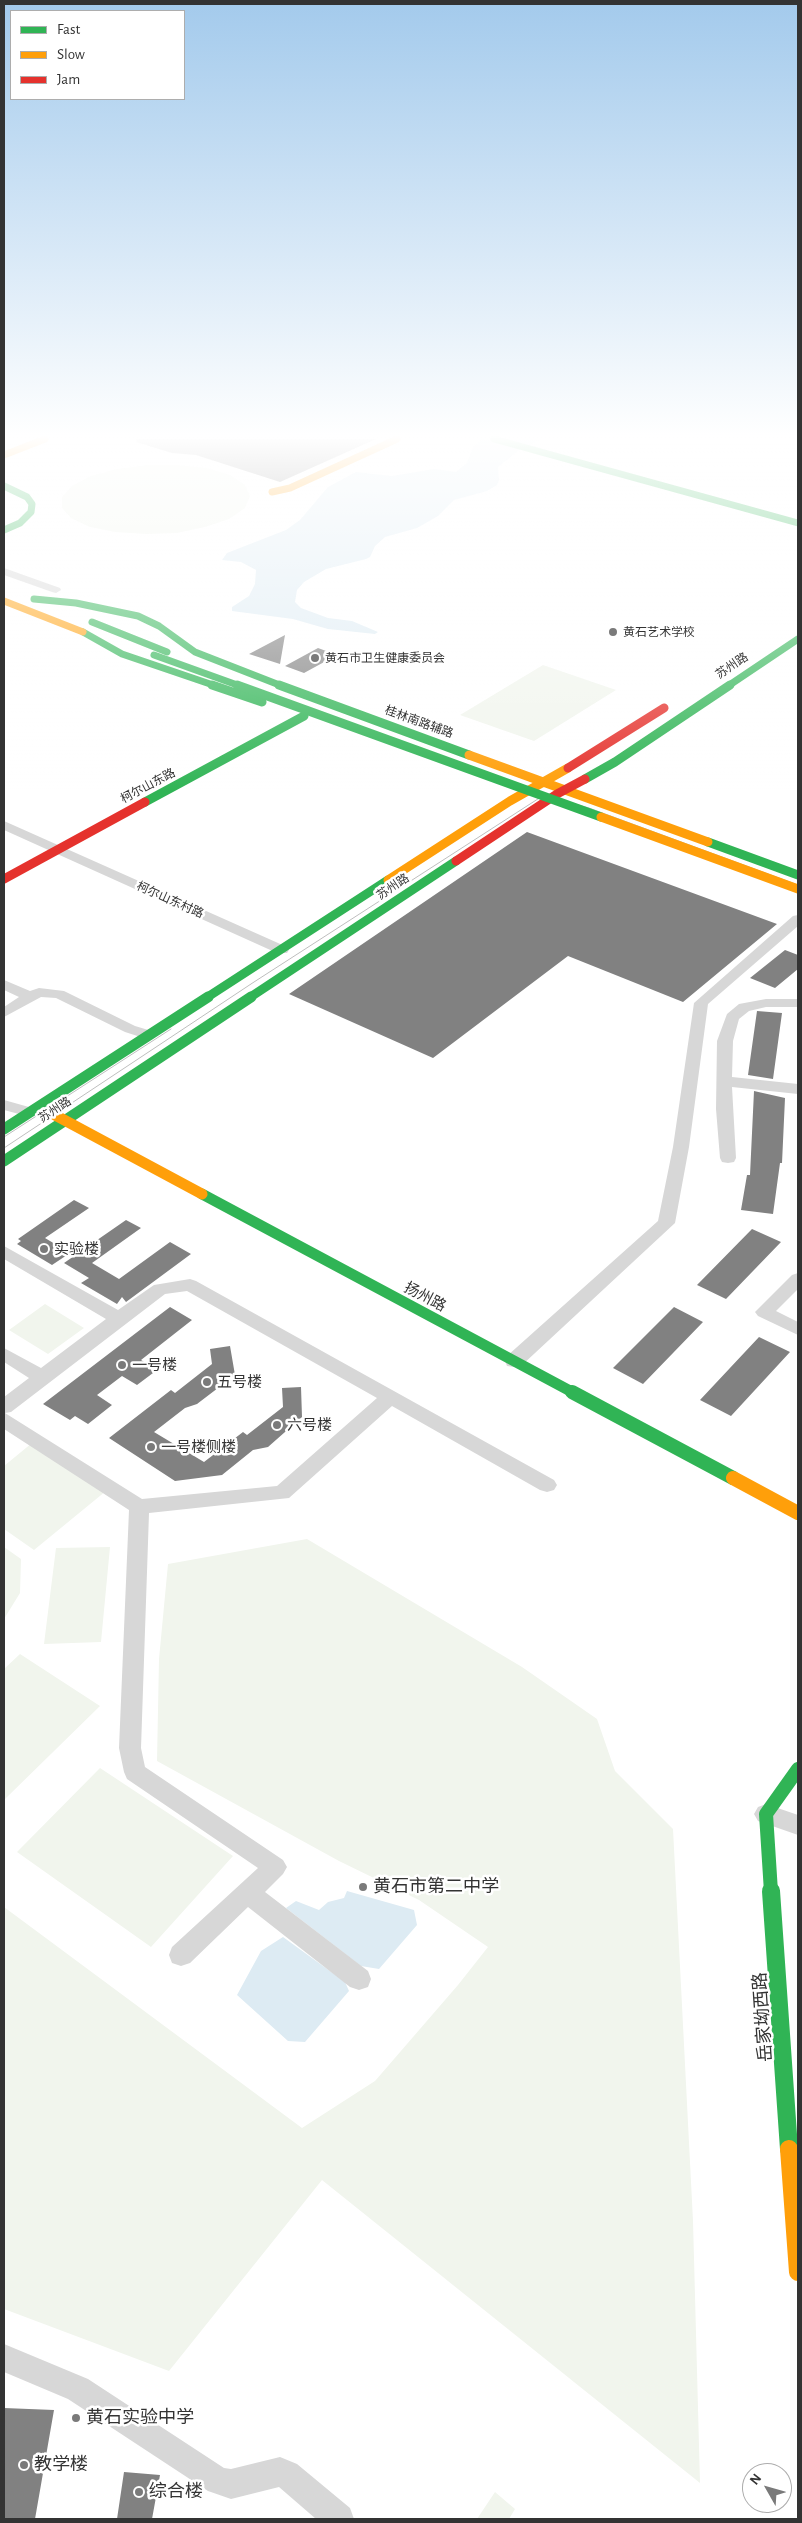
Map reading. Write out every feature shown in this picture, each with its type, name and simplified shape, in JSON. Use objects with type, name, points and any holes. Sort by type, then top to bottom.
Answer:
[{"type":"main road","points":[[20,594],[167,652],[798,880]]},
{"type":"main road","name":"桂林南路辅路","points":[[34,599],[76,603],[138,616],[159,626],[195,652],[216,662],[540,782],[798,874]]},
{"type":"main road","points":[[4,601],[83,632],[154,655],[798,889]]},
{"type":"main road","points":[[83,632],[122,654],[548,800],[798,894]]},
{"type":"main road","name":"苏州路","points":[[4,1160],[548,800],[614,762],[798,639]]},
{"type":"main road","name":"苏州路","points":[[4,1129],[540,782],[594,753],[676,701]]},
{"type":"main road","name":"柯尔山东路","points":[[8,873],[58,850],[304,716]]},
{"type":"main road","name":"扬州路","points":[[35,1109],[65,1120],[798,1513]]},
{"type":"main road","points":[[766,1814],[798,1770]]},
{"type":"main road","name":"岳家坳西路","points":[[766,1814],[796,2208],[798,2272]]},
{"type":"street","points":[[4,571],[56,590]]},
{"type":"street","name":"柯尔山东村路","points":[[4,825],[282,950]]},
{"type":"street","points":[[514,1362],[666,1223],[681,1147],[701,1003],[798,919]]},
{"type":"street","points":[[4,984],[30,997]]},
{"type":"street","points":[[4,1013],[39,992],[59,994],[130,1029],[150,1035]]},
{"type":"street","points":[[728,1158],[724,1109],[725,1041],[732,1017],[744,1007],[766,1003],[798,1004]]},
{"type":"street","points":[[724,1081],[798,1089]]},
{"type":"street","points":[[4,1105],[35,1109]]},
{"type":"street","points":[[4,1252],[119,1318]]},
{"type":"street","points":[[798,1279],[764,1312],[798,1329]]},
{"type":"street","points":[[4,1407],[119,1318],[160,1289],[190,1285],[547,1485]]},
{"type":"street","points":[[4,1354],[42,1377]]},
{"type":"street","points":[[4,1420],[139,1508],[282,1493],[390,1397]]},
{"type":"street","points":[[139,1508],[130,1748],[135,1772],[275,1867],[181,1955]]},
{"type":"street","points":[[766,1814],[798,1825]]},
{"type":"street","points":[[248,1892],[359,1979]]},
{"type":"street","points":[[4,2358],[78,2389],[218,2482],[231,2484],[280,2472],[287,2474],[339,2519]]},
{"type":"shaded area","points":[[224,557],[370,557],[326,569],[304,582],[297,590],[295,602],[301,608],[328,618],[352,621],[378,632],[375,634],[328,629],[293,619],[232,611],[232,607],[249,596],[255,584],[256,570],[241,562],[222,560]]},
{"type":"shaded area","points":[[543,665],[616,690],[534,741],[460,715]]},
{"type":"shaded area","points":[[45,1304],[84,1328],[48,1354],[9,1330]]},
{"type":"shaded area","points":[[32,1443],[106,1491],[34,1550],[4,1529],[4,1466]]},
{"type":"shaded area","points":[[307,1539],[522,1667],[597,1719],[615,1771],[673,1829],[693,2221],[700,2483],[322,2180],[169,2371],[4,2309],[4,1907],[302,2128],[375,2081],[458,1985],[488,1947],[419,1900],[339,1861],[157,1761],[159,1659],[168,1564]]},
{"type":"shaded area","points":[[4,1547],[21,1559],[20,1593],[4,1619]]},
{"type":"shaded area","points":[[110,1547],[101,1642],[44,1644],[56,1548]]},
{"type":"shaded area","points":[[20,1654],[100,1706],[4,1800],[4,1669]]},
{"type":"shaded area","points":[[100,1768],[233,1856],[151,1947],[17,1852]]},
{"type":"shaded area","points":[[347,1891],[414,1910],[417,1925],[379,1969],[361,1966],[286,1908],[296,1901],[319,1910],[328,1902],[344,1898]]},
{"type":"shaded area","points":[[283,1937],[345,1982],[349,1991],[305,2042],[288,2041],[237,1995],[261,1951]]},
{"type":"shaded area","points":[[495,2492],[515,2509],[509,2519],[477,2519]]},
{"type":"building","points":[[285,635],[280,664],[249,654]]},
{"type":"building","points":[[318,648],[337,655],[304,673],[285,666]]},
{"type":"building","points":[[527,832],[777,924],[683,1002],[568,956],[433,1058],[289,994]]},
{"type":"building","points":[[785,950],[798,955],[798,969],[775,988],[750,978]]},
{"type":"building","points":[[757,1011],[782,1013],[773,1079],[748,1075]]},
{"type":"building","points":[[754,1091],[785,1098],[782,1163],[780,1163],[773,1214],[741,1210],[747,1175],[750,1175]]},
{"type":"building","points":[[74,1200],[89,1208],[45,1238],[70,1253],[52,1265],[17,1244],[21,1241],[18,1239]]},
{"type":"building","name":"实验楼","points":[[126,1220],[141,1228],[92,1263],[119,1279],[170,1242],[191,1254],[126,1302],[122,1297],[117,1304],[81,1283],[89,1278],[64,1263]]},
{"type":"building","points":[[752,1229],[781,1242],[726,1299],[697,1285]]},
{"type":"building","name":"一号楼","points":[[170,1307],[192,1320],[141,1360],[157,1370],[137,1385],[122,1376],[97,1395],[112,1405],[88,1424],[75,1416],[70,1420],[43,1404]]},
{"type":"building","points":[[674,1307],[703,1322],[643,1384],[613,1368]]},
{"type":"building","points":[[759,1337],[790,1352],[731,1416],[700,1400]]},
{"type":"building","points":[[230,1346],[235,1375],[197,1404],[185,1408],[154,1432],[204,1462],[243,1432],[247,1435],[283,1407],[282,1388],[301,1387],[302,1417],[268,1447],[253,1450],[222,1475],[175,1481],[109,1438],[171,1390],[175,1393],[212,1364],[210,1349]]},
{"type":"building","name":"教学楼","points":[[4,2408],[54,2410],[35,2519],[4,2519]]},
{"type":"building","name":"综合楼","points":[[124,2472],[160,2475],[152,2519],[117,2519]]},
{"type":"tram line","points":[[4,1148],[254,982],[544,795],[589,808],[798,885]]},
{"type":"tram line","points":[[4,1137],[171,1029]]},
{"type":"traffic: fast","points":[[34,599],[76,603],[138,616],[159,626],[195,652],[216,662],[469,755]]},
{"type":"traffic: fast","points":[[92,622],[167,652]]},
{"type":"traffic: fast","points":[[83,632],[122,654],[262,702]]},
{"type":"traffic: fast","points":[[585,779],[615,762],[798,639]]},
{"type":"traffic: fast","points":[[154,655],[601,817]]},
{"type":"traffic: fast","points":[[145,802],[304,716]]},
{"type":"traffic: fast","points":[[708,842],[798,875]]},
{"type":"traffic: fast","points":[[4,1161],[456,861]]},
{"type":"traffic: fast","points":[[4,1129],[388,880]]},
{"type":"traffic: fast","points":[[202,1194],[733,1478]]},
{"type":"traffic: fast","points":[[789,2149],[766,1814],[798,1769]]},
{"type":"traffic: slow","points":[[4,601],[83,632]]},
{"type":"traffic: slow","points":[[469,755],[708,842]]},
{"type":"traffic: slow","points":[[388,880],[510,801],[568,768]]},
{"type":"traffic: slow","points":[[601,817],[798,889]]},
{"type":"traffic: slow","points":[[53,1114],[202,1194]]},
{"type":"traffic: slow","points":[[733,1478],[798,1513]]},
{"type":"traffic: slow","points":[[789,2149],[798,2272]]},
{"type":"traffic: jam","points":[[568,768],[664,708]]},
{"type":"traffic: jam","points":[[456,861],[557,794],[585,779]]},
{"type":"traffic: jam","points":[[4,879],[145,802]]},
{"type":"place","name":"黄石艺术学校","points":[[613,632]]},
{"type":"place","name":"黄石市卫生健康委员会","points":[[315,658]]},
{"type":"place","name":"实验楼","points":[[44,1249]]},
{"type":"place","name":"一号楼","points":[[122,1365]]},
{"type":"place","name":"五号楼","points":[[207,1382]]},
{"type":"place","name":"六号楼","points":[[277,1425]]},
{"type":"place","name":"一号楼侧楼","points":[[151,1447]]},
{"type":"place","name":"黄石市第二中学","points":[[363,1887]]},
{"type":"place","name":"黄石实验中学","points":[[76,2418]]},
{"type":"place","name":"教学楼","points":[[24,2465]]},
{"type":"place","name":"综合楼","points":[[139,2492]]}]
